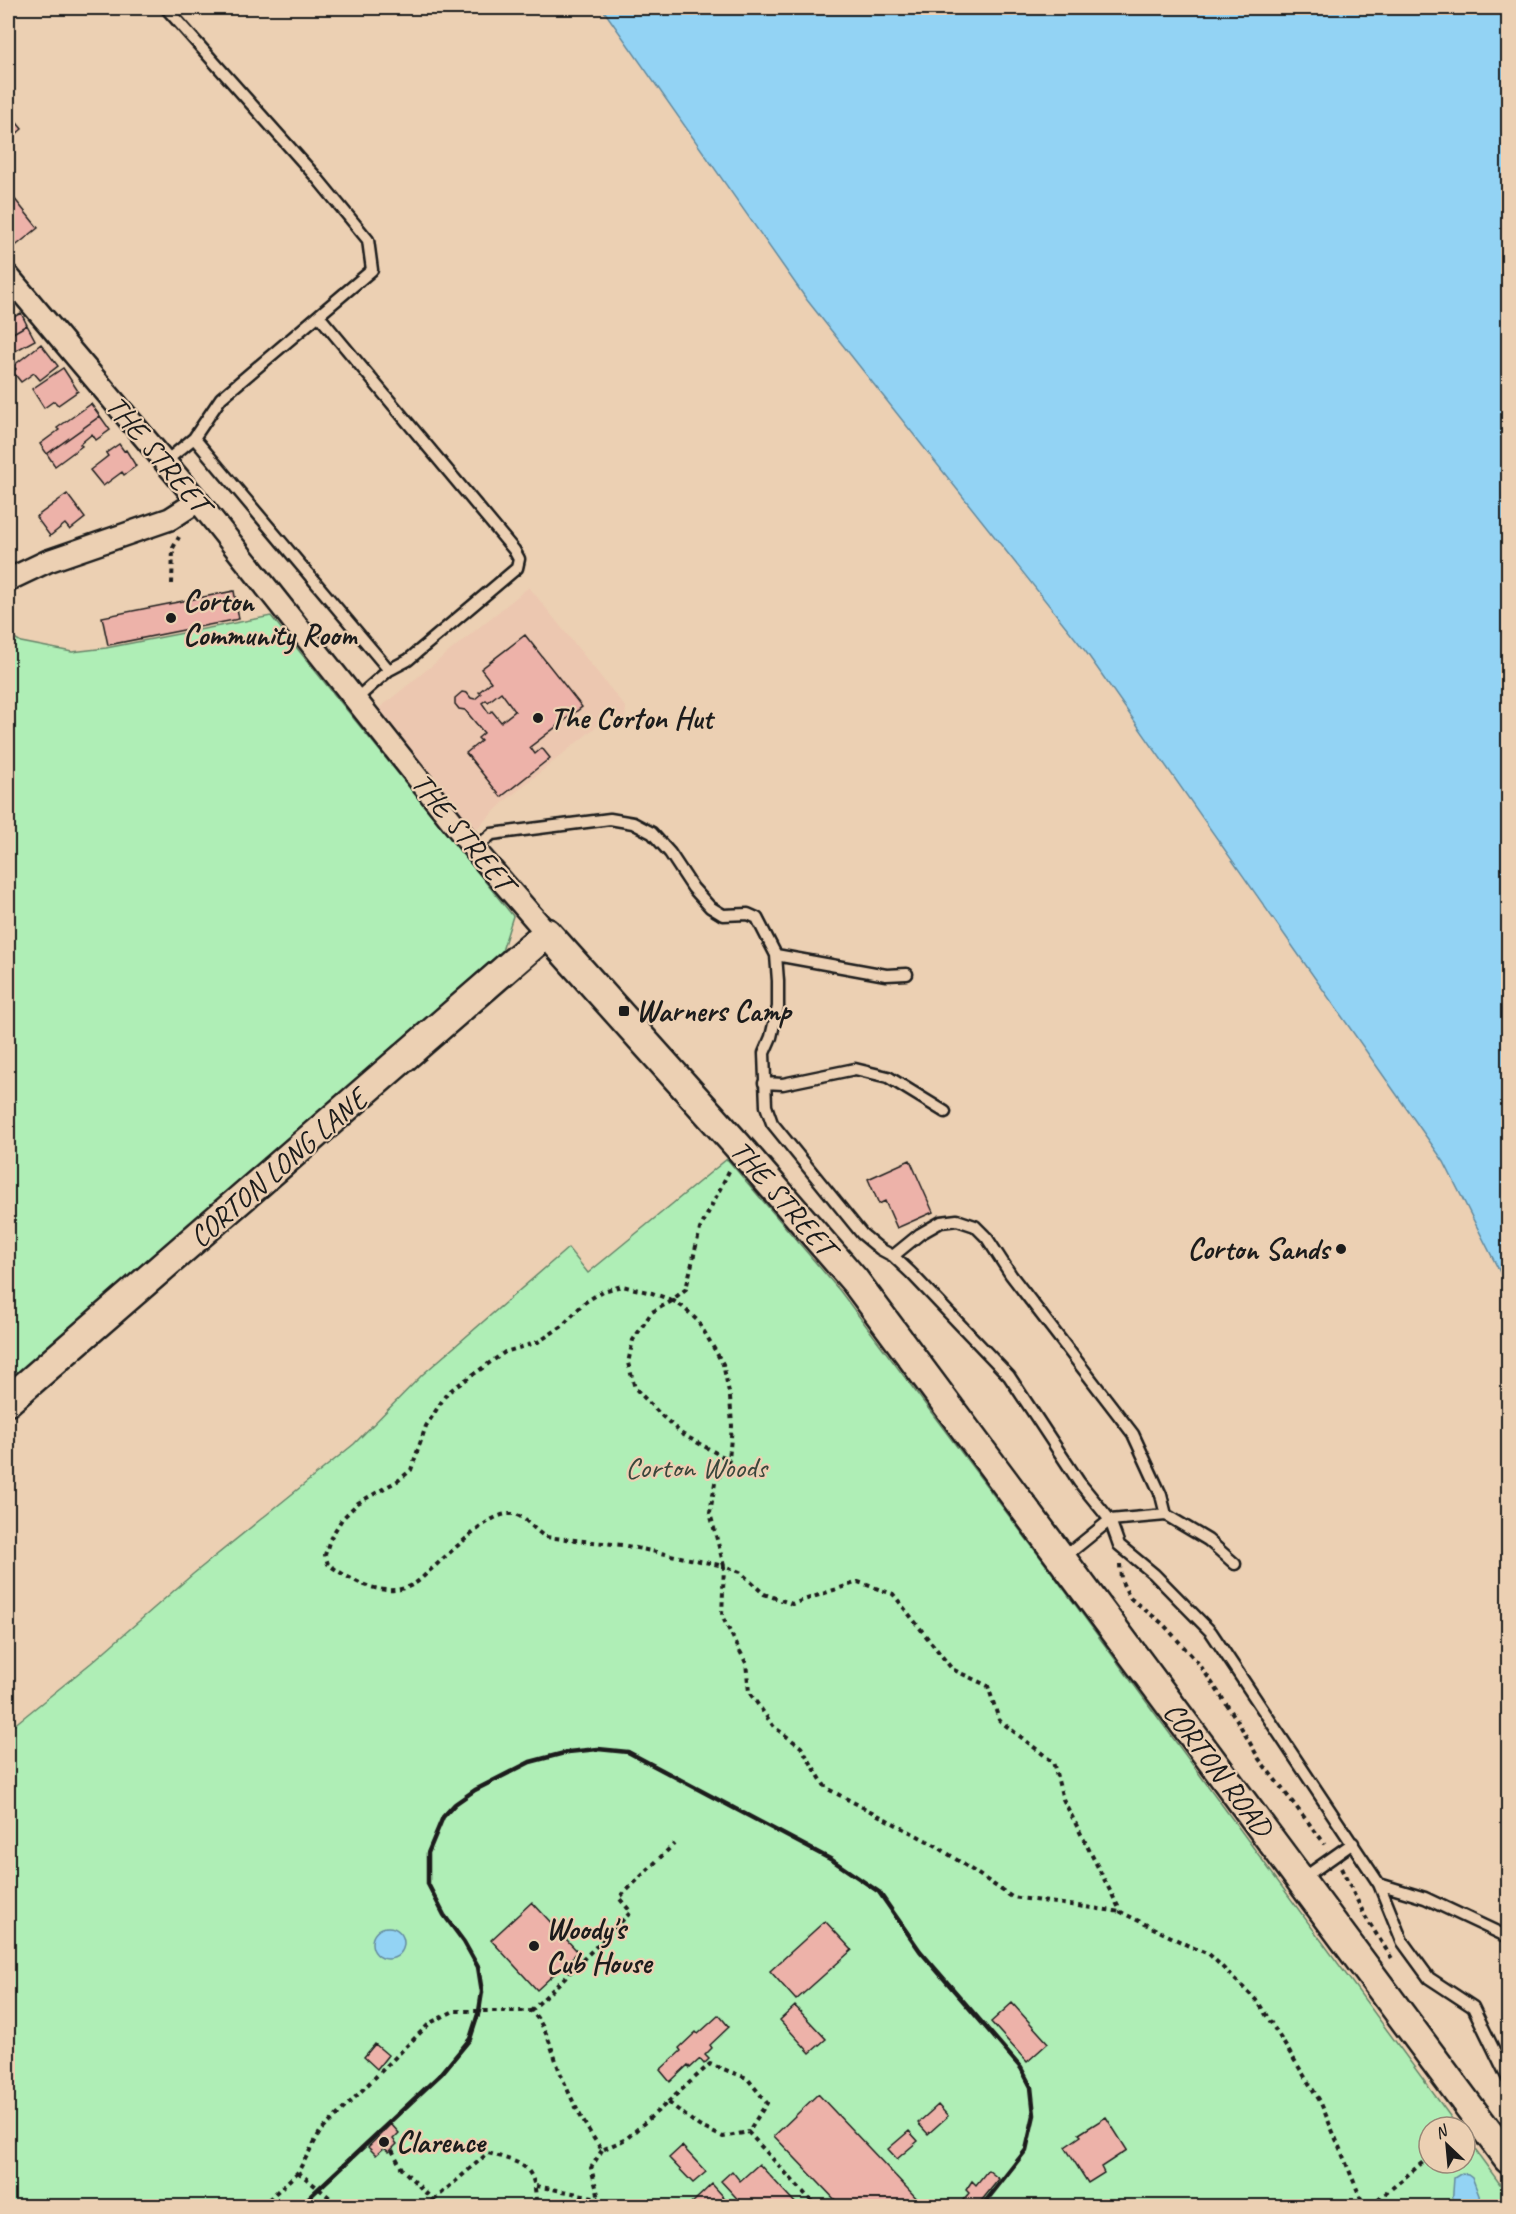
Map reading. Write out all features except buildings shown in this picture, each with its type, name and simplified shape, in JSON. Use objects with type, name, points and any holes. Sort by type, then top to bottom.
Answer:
[{"type":"main road","name":"THE STREET","points":[[547,933],[855,1281],[928,1379]]},
{"type":"main road","name":"CORTON LONG LANE","points":[[8,1401],[547,933]]},
{"type":"main road","name":"CORTON ROAD","points":[[928,1379],[1509,2159]]},
{"type":"street","name":"THE STREET","points":[[8,276],[198,501],[474,849],[547,933]]},
{"type":"street","points":[[8,580],[48,561],[171,519],[198,501]]},
{"type":"lane","points":[[165,462],[194,438],[221,398],[372,270],[368,240],[317,178],[166,8]]},
{"type":"lane","points":[[319,316],[514,550],[519,559],[517,568],[408,660],[389,670],[356,699]]},
{"type":"lane","points":[[194,438],[389,670]]},
{"type":"lane","points":[[474,849],[492,834],[610,819],[633,823],[652,834],[670,854],[710,908],[723,915],[748,914],[757,918],[776,955],[778,1007],[771,1037],[764,1053],[766,1106],[772,1123],[862,1234],[880,1249],[893,1256],[1010,1376],[1079,1482],[1110,1520],[1119,1545],[1154,1574],[1211,1632],[1379,1884],[1402,1941],[1429,1978],[1473,2007],[1509,2079]]},
{"type":"lane","points":[[776,955],[886,975],[907,974]]},
{"type":"lane","points":[[764,1083],[783,1083],[855,1069],[888,1077],[945,1112]]},
{"type":"lane","points":[[893,1256],[941,1222],[957,1220],[975,1226],[987,1238],[1011,1275],[1133,1434],[1161,1495],[1166,1515]]},
{"type":"lane","points":[[1062,1559],[1110,1520],[1166,1515],[1208,1540],[1235,1564]]},
{"type":"lane","points":[[1300,1880],[1353,1843]]},
{"type":"lane","points":[[1379,1884],[1425,1898],[1509,1937]]},
{"type":"path","points":[[172,584],[173,548],[181,534],[185,532]]},
{"type":"path","points":[[729,1460],[682,1434],[661,1415],[635,1388],[628,1363],[633,1340],[652,1312],[686,1289],[700,1229],[732,1166],[737,1145]]},
{"type":"path","points":[[1121,1912],[1063,1799],[1053,1762],[999,1720],[988,1686],[952,1669],[893,1594],[858,1582],[792,1604],[764,1594],[740,1572],[724,1566],[632,1547],[546,1537],[537,1533],[520,1517],[512,1514],[496,1516],[459,1544],[416,1583],[397,1589],[378,1589],[362,1585],[328,1564],[325,1555],[330,1539],[342,1519],[358,1503],[399,1480],[411,1470],[426,1426],[447,1393],[505,1352],[538,1342],[561,1327],[584,1304],[603,1291],[622,1286],[652,1293],[672,1300],[683,1307],[698,1322],[723,1364],[730,1397],[732,1426],[729,1460],[715,1484],[710,1513],[724,1566],[722,1616],[746,1663],[749,1692],[774,1727],[801,1747],[826,1788],[935,1845],[1012,1898],[1121,1912],[1209,1954],[1258,2002],[1320,2101],[1364,2206]]},
{"type":"path","points":[[1119,1545],[1121,1580],[1130,1598],[1163,1624],[1200,1665],[1237,1720],[1259,1759],[1334,1856],[1366,1918],[1397,1967]]},
{"type":"path","points":[[262,2206],[298,2172],[320,2132],[430,2023],[454,2011],[531,2011],[631,1912],[619,1898],[674,1844]]},
{"type":"path","points":[[531,2011],[539,2019],[562,2078],[585,2127],[602,2150]]},
{"type":"path","points":[[605,2206],[599,2198],[591,2168],[602,2150],[626,2139],[710,2064],[747,2078],[767,2103],[748,2132],[723,2137],[699,2126],[668,2102]]},
{"type":"path","points":[[748,2132],[816,2206]]},
{"type":"path","points":[[392,2150],[402,2169],[433,2200]]},
{"type":"path","points":[[427,2206],[488,2153],[522,2164],[532,2176],[536,2186],[536,2206]]},
{"type":"path","points":[[1371,2206],[1417,2167]]},
{"type":"path","points":[[298,2172],[340,2206]]},
{"type":"path","points":[[536,2186],[599,2198]]},
{"type":"path","points":[[589,2206],[599,2198]]},
{"type":"shaded area","points":[[529,587],[626,708],[625,719],[608,717],[505,801],[473,832],[377,710]]},
{"type":"green space","points":[[271,616],[513,916],[502,951],[8,1388],[8,634],[21,642],[72,652],[106,648]]},
{"type":"green space","name":"Corton Woods","points":[[727,1159],[840,1291],[1052,1573],[1449,2115],[1417,2115],[1417,2175],[1477,2175],[1477,2152],[1508,2195],[1508,2206],[8,2206],[8,1730],[91,1663],[193,1574],[354,1444],[422,1375],[568,1248],[588,1273]]},
{"type":"water","points":[[602,8],[1508,8],[1508,1288],[1444,1162],[1086,652],[807,300]]},
{"type":"water","points":[[388,1927],[399,1932],[404,1943],[399,1954],[388,1959],[377,1954],[372,1943],[377,1932]]},
{"type":"water","points":[[1459,2175],[1472,2177],[1483,2206],[1452,2206],[1454,2178]]},
{"type":"railway","points":[[300,2206],[442,2073],[470,2039],[482,1992],[478,1967],[464,1942],[444,1915],[428,1884],[428,1853],[443,1817],[455,1804],[475,1790],[530,1762],[568,1752],[598,1749],[628,1752],[832,1860],[879,1892],[920,1951],[1021,2068],[1031,2087],[1034,2115],[1026,2150],[982,2206]]},
{"type":"place","name":"Corton Community Room","points":[[171,618]]},
{"type":"place","name":"The Corton Hut","points":[[538,718]]},
{"type":"place","name":"Warners Camp","points":[[624,1011]]},
{"type":"place","name":"Corton Sands","points":[[1341,1249]]},
{"type":"place","name":"Woody's Cub House","points":[[534,1946]]},
{"type":"place","name":"Clarence","points":[[384,2142]]}]
